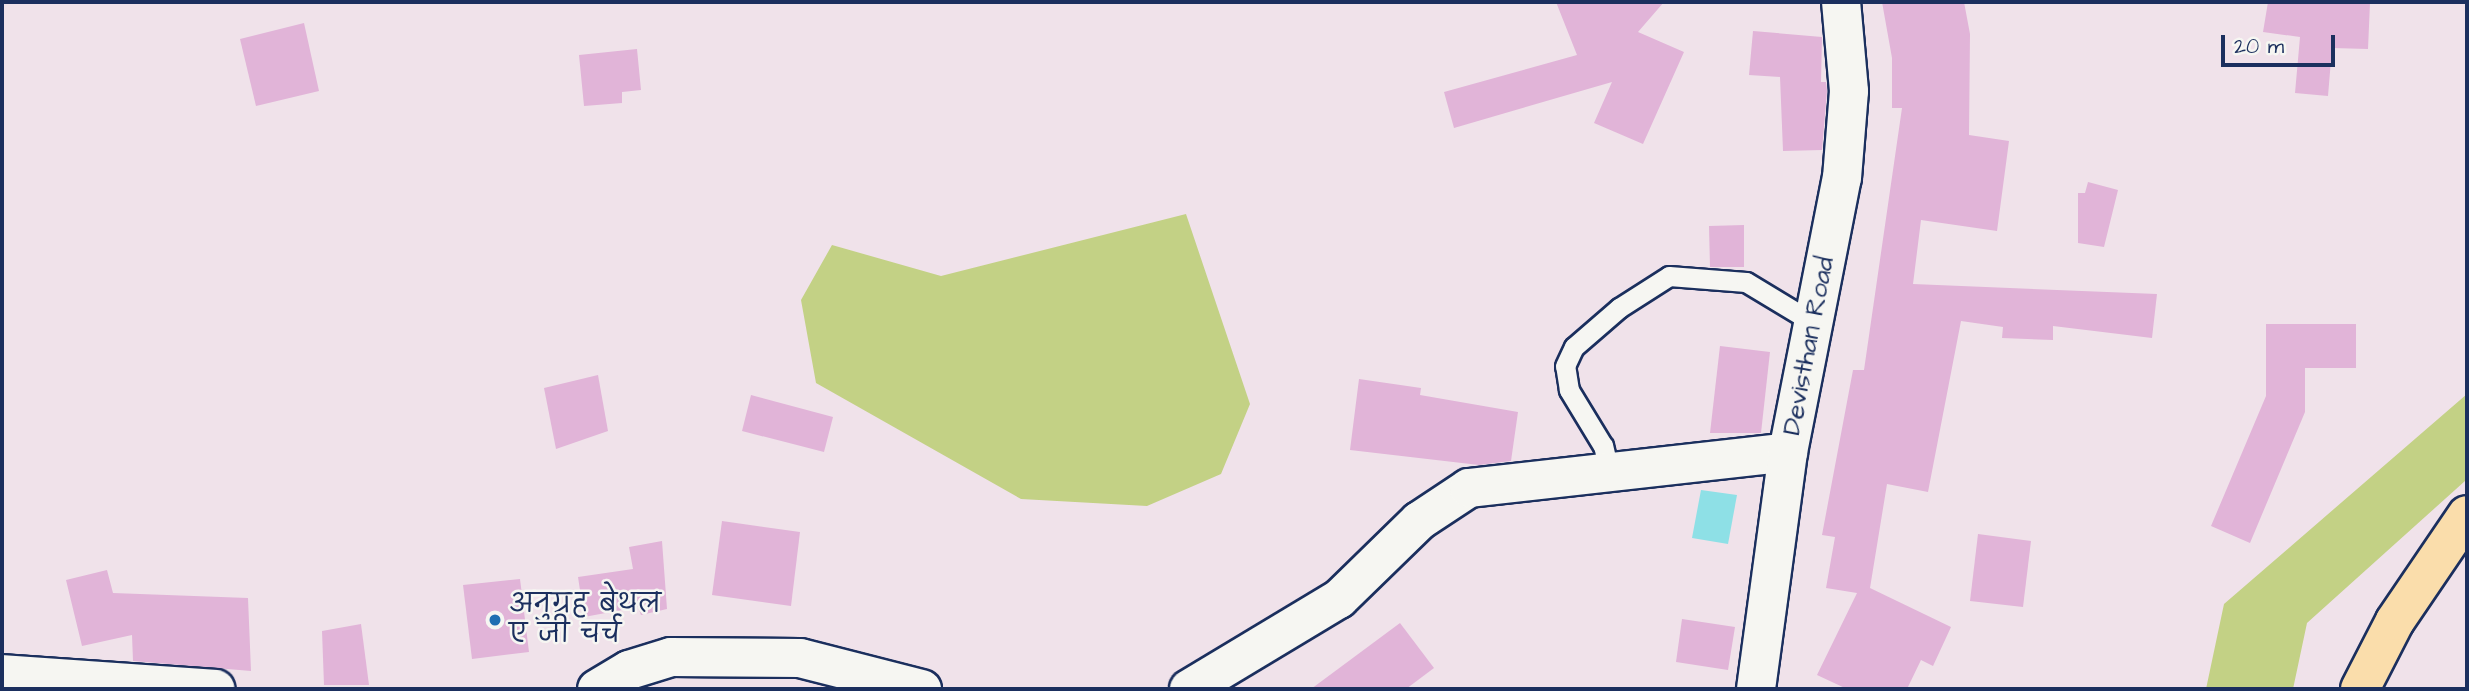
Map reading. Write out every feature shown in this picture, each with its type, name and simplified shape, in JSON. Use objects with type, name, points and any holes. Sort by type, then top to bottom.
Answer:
[{"type":"highway","points":[[2360,689],[2395,621],[2467,515]]},
{"type":"street","name":"Devisthan Road","points":[[1756,689],[1788,452],[1843,165],[1849,91],[1841,2]]},
{"type":"street","points":[[1189,689],[1339,599],[1419,521],[1469,488],[1788,452]]},
{"type":"street","points":[[597,689],[629,670],[671,657],[800,658],[922,689]]},
{"type":"street","points":[[2,674],[215,689]]},
{"type":"lane","points":[[1609,471],[1603,446],[1569,390],[1565,366],[1574,347],[1619,308],[1669,276],[1746,282],[1814,323]]},
{"type":"green space","points":[[1186,214],[1250,404],[1221,474],[1147,506],[1021,499],[816,383],[801,300],[832,245],[941,276]]},
{"type":"green space","points":[[2467,394],[2465,481],[2307,623],[2293,689],[2206,689],[2224,604]]},
{"type":"water","points":[[1701,490],[1737,495],[1728,544],[1692,538]]},
{"type":"building","points":[[1556,2],[1664,2],[1638,32],[1684,52],[1643,144],[1594,123],[1612,82],[1454,128],[1444,92],[1577,55]]},
{"type":"building","points":[[1882,2],[1964,2],[1970,34],[1969,135],[2009,141],[1997,231],[1921,220],[1913,284],[2157,294],[2152,338],[2053,326],[2053,340],[2002,338],[2003,327],[1961,321],[1928,492],[1887,484],[1870,588],[1951,627],[1933,666],[1921,660],[1907,689],[1847,689],[1817,675],[1857,593],[1826,588],[1835,537],[1822,535],[1853,370],[1864,370],[1902,108],[1892,108],[1892,58]]},
{"type":"building","points":[[2268,2],[2370,3],[2368,49],[2332,48],[2328,96],[2295,93],[2300,37],[2263,32]]},
{"type":"building","points":[[304,23],[319,91],[256,106],[240,39]]},
{"type":"building","points":[[1753,31],[1822,37],[1821,82],[1826,82],[1827,91],[1822,150],[1783,151],[1780,77],[1749,75]]},
{"type":"building","points":[[637,49],[641,90],[622,92],[622,103],[584,106],[579,55]]},
{"type":"building","points":[[2088,182],[2118,190],[2104,247],[2078,243],[2078,193],[2085,193]]},
{"type":"building","points":[[1744,225],[1744,267],[1710,267],[1709,226]]},
{"type":"building","points":[[2266,324],[2356,324],[2356,368],[2305,368],[2305,412],[2250,543],[2211,526],[2266,396]]},
{"type":"building","points":[[1720,346],[1770,352],[1761,433],[1710,433]]},
{"type":"building","points":[[598,375],[608,431],[556,449],[544,388]]},
{"type":"building","points":[[1359,379],[1421,388],[1420,395],[1518,412],[1511,461],[1479,465],[1350,450]]},
{"type":"building","points":[[751,395],[833,417],[824,452],[742,431]]},
{"type":"building","points":[[722,521],[800,532],[791,606],[712,595]]},
{"type":"building","points":[[1978,534],[2031,541],[2023,607],[1970,601]]},
{"type":"building","points":[[662,541],[667,609],[641,615],[638,607],[584,617],[578,577],[633,569],[629,547]]},
{"type":"building","points":[[107,570],[113,593],[248,598],[251,671],[133,661],[132,635],[82,646],[66,580]]},
{"type":"building","points":[[520,579],[529,652],[472,659],[463,585]]},
{"type":"building","points":[[1682,619],[1735,627],[1728,670],[1676,662]]},
{"type":"building","points":[[1400,623],[1434,668],[1406,689],[1311,689]]},
{"type":"building","points":[[361,624],[369,685],[324,685],[322,631]]},
{"type":"place","name":"अनुग्रह बेथल ए जी चर्च","points":[[495,620]]}]
